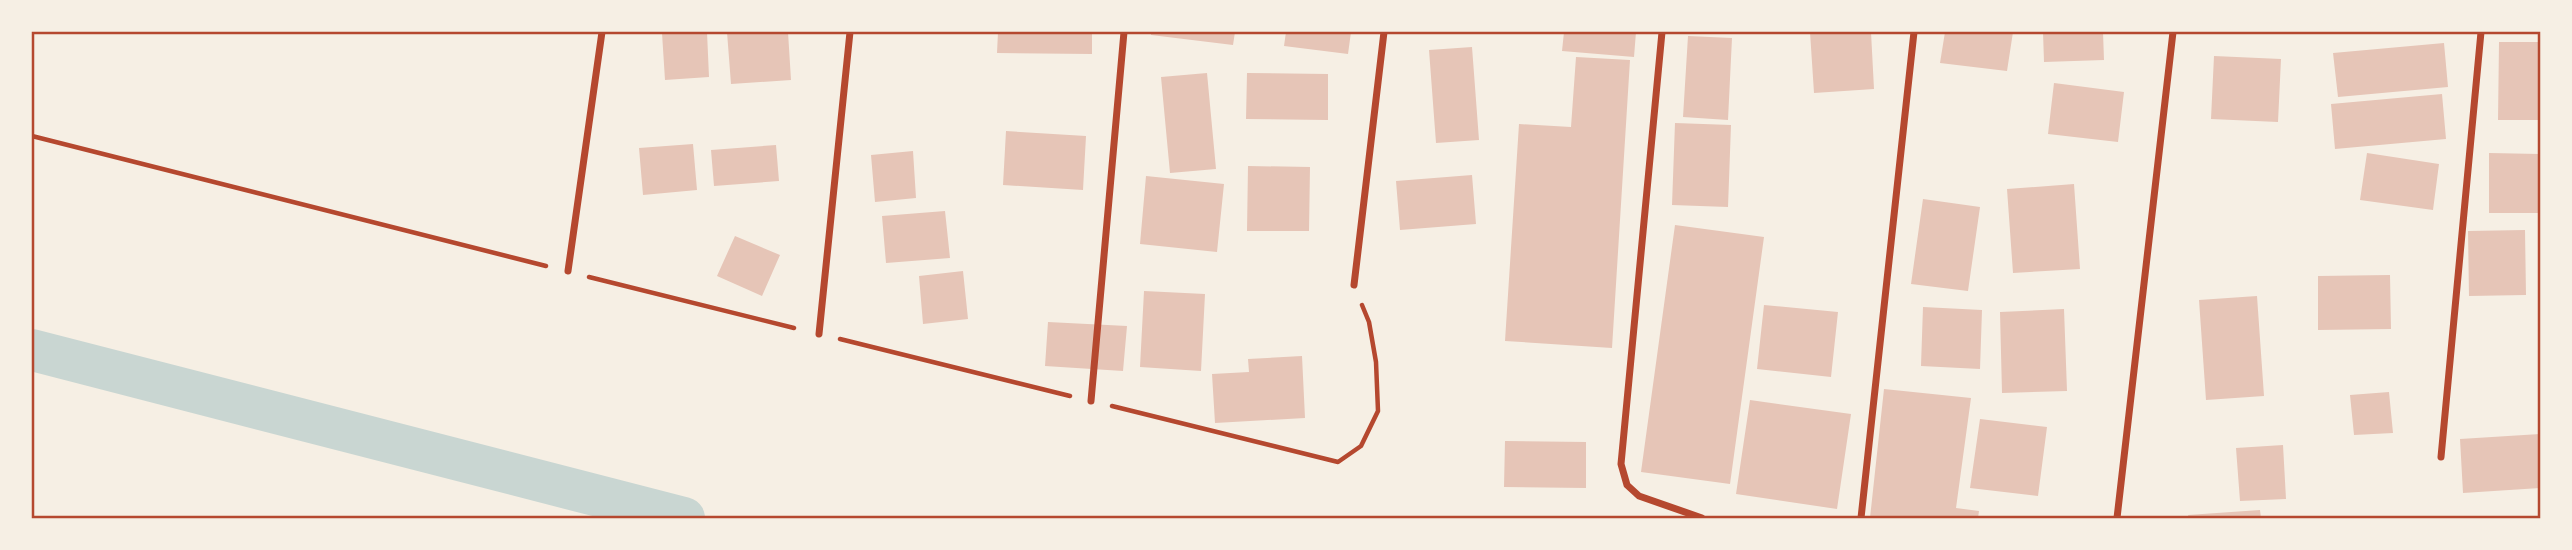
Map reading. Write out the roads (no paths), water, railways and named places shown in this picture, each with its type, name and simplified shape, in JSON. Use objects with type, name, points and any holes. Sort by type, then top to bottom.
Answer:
[{"type":"street","points":[[568,271],[603,32]]},
{"type":"street","points":[[820,334],[850,32]]},
{"type":"street","points":[[1091,401],[1124,32]]},
{"type":"street","points":[[1354,285],[1384,32]]},
{"type":"street","points":[[1662,32],[1621,464],[1627,485],[1639,496],[1702,519]]},
{"type":"street","points":[[1861,519],[1914,32]]},
{"type":"street","points":[[2117,519],[2173,32]]},
{"type":"street","points":[[2441,457],[2481,32]]},
{"type":"waterway","points":[[32,350],[684,518]]}]
